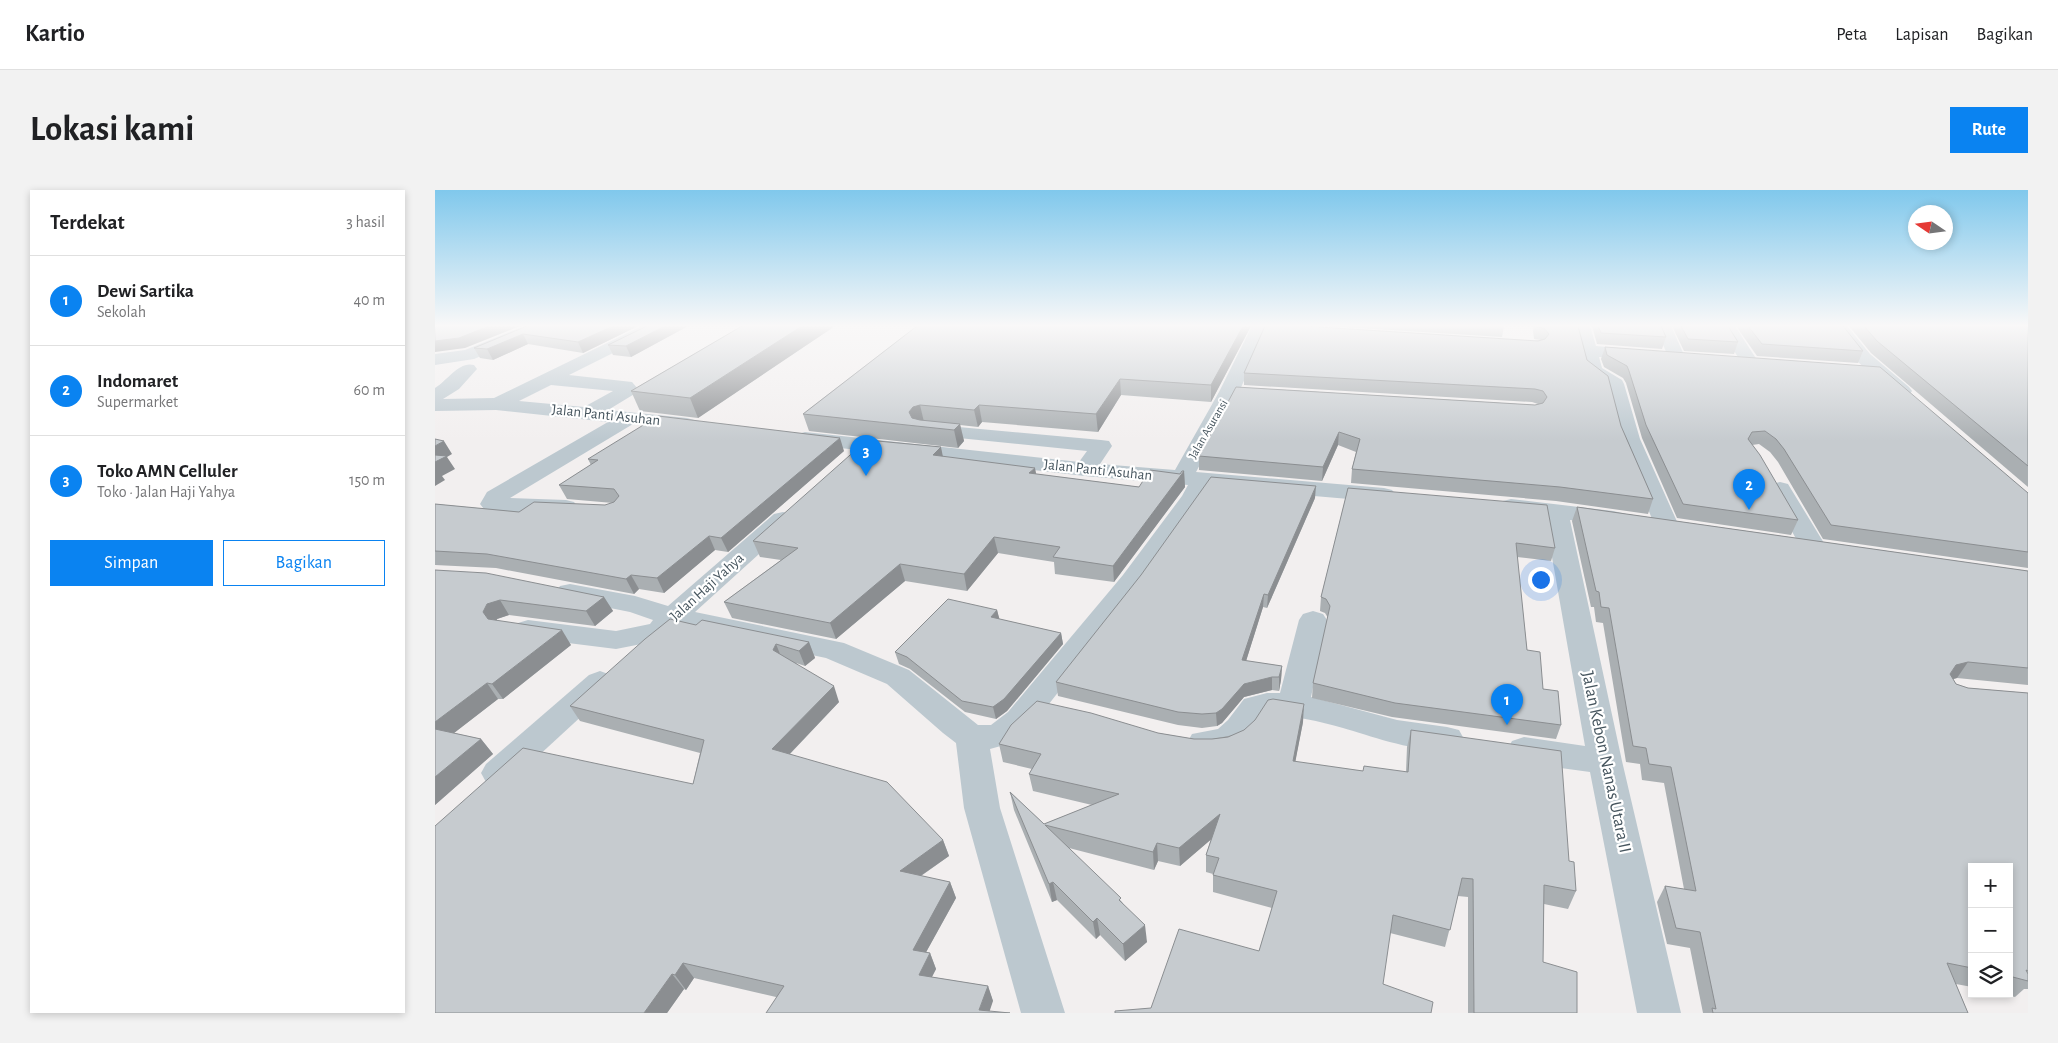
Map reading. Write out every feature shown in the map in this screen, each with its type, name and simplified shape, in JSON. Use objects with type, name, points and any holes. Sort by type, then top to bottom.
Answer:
[{"type":"street","points":[[496,404],[578,364]]},
{"type":"street","name":"Jalan Asuransi","points":[[972,737],[995,737],[1019,720],[1132,581],[1193,497],[1192,479],[1242,364]]},
{"type":"street","points":[[1488,504],[1556,510],[1677,528],[1634,447],[1618,401],[1615,384],[1594,371],[1592,364]]},
{"type":"street","points":[[1871,364],[1912,401]]},
{"type":"street","points":[[439,404],[452,385],[468,369]]},
{"type":"street","points":[[1852,370],[1880,372]]},
{"type":"street","points":[[549,379],[625,386],[629,390],[589,413]]},
{"type":"street","points":[[1229,392],[1249,394]]},
{"type":"street","name":"Jalan Panti Asuhan","points":[[439,404],[496,404],[631,417],[709,427]]},
{"type":"street","points":[[583,508],[505,505],[493,504],[492,501],[495,497],[631,417]]},
{"type":"street","points":[[925,430],[1101,446],[1085,468]]},
{"type":"street","name":"Jalan Panti Asuhan","points":[[788,436],[866,446],[1192,479],[1401,496]]},
{"type":"street","points":[[842,467],[866,446]]},
{"type":"street","points":[[1771,473],[1824,550],[1785,544]]},
{"type":"street","name":"Jalan Haji Yahya","points":[[478,790],[799,505]]},
{"type":"street","name":"Jalan Kebon Nanas Utara II","points":[[1556,510],[1605,761],[1659,1013]]},
{"type":"street","points":[[543,587],[635,605],[665,624],[834,650],[898,677],[954,726],[972,737],[982,808],[1043,1013]]},
{"type":"street","points":[[1293,706],[1313,620]]},
{"type":"street","points":[[509,626],[616,640],[665,624]]},
{"type":"street","points":[[1032,703],[1068,711]]},
{"type":"street","points":[[1178,739],[1206,743],[1223,741],[1238,734],[1255,708],[1262,704],[1272,703],[1293,706],[1392,731],[1605,761]]},
{"type":"building","points":[[676,364],[742,364],[690,398],[631,391]]},
{"type":"building","points":[[867,364],[1222,364],[1211,385],[1120,379],[1096,414],[979,405],[974,410],[920,405],[913,407],[909,412],[912,418],[920,420],[960,424],[954,430],[803,414]]},
{"type":"building","points":[[1248,364],[1593,364],[1608,376],[1621,426],[1653,499],[1560,487],[1352,469],[1360,439],[1339,432],[1323,467],[1199,456],[1236,387],[1535,405],[1543,403],[1547,397],[1543,391],[1535,389],[1244,373]]},
{"type":"building","points":[[1624,364],[1844,364],[1880,367],[2028,493],[2028,552],[1831,525],[1784,449],[1776,439],[1765,431],[1752,432],[1748,439],[1760,455],[1798,520],[1683,504],[1646,425],[1627,366]]},
{"type":"building","points":[[1905,364],[2028,364],[2028,466]]},
{"type":"building","points":[[658,416],[840,438],[721,538],[709,536],[657,578],[631,575],[626,579],[487,554],[435,551],[435,504],[519,512],[534,502],[605,505],[614,502],[619,496],[614,489],[559,485],[598,460],[588,459]]},
{"type":"building","points":[[435,439],[444,441],[435,446]]},
{"type":"building","points":[[867,440],[941,447],[933,455],[1035,468],[1029,473],[1139,487],[1150,470],[1180,474],[1184,471],[1113,566],[1053,557],[1060,547],[994,537],[964,574],[900,564],[830,623],[724,602],[798,548],[753,541]]},
{"type":"building","points":[[435,455],[447,456],[435,462]]},
{"type":"building","points":[[1211,477],[1316,486],[1268,595],[1264,594],[1242,660],[1282,666],[1279,677],[1244,684],[1222,709],[1216,713],[1202,714],[1178,712],[1056,682],[1141,575]]},
{"type":"building","points":[[1348,488],[1547,505],[1555,548],[1516,543],[1527,650],[1540,652],[1543,689],[1558,691],[1561,725],[1395,703],[1313,683],[1330,606],[1326,599],[1321,597]]},
{"type":"building","points":[[1577,507],[2028,571],[2028,668],[1968,662],[1956,665],[1950,674],[1956,684],[1968,688],[2028,693],[2028,971],[2026,970],[2028,981],[2013,977],[2013,863],[1968,863],[1968,967],[1947,963],[1968,1013],[1713,1013],[1712,1008],[1716,1009],[1700,932],[1676,928],[1665,886],[1696,891],[1671,767],[1649,764],[1646,748],[1633,746],[1609,608],[1601,607],[1599,592],[1596,591]]},
{"type":"building","points":[[435,570],[486,573],[604,597],[586,611],[500,600],[487,604],[483,612],[488,619],[562,630],[492,684],[487,683],[435,722]]},
{"type":"building","points":[[948,599],[997,610],[991,617],[1061,633],[1004,699],[993,707],[962,701],[907,657],[895,652]]},
{"type":"building","points":[[670,619],[696,625],[702,620],[809,642],[799,651],[776,644],[773,650],[834,686],[772,749],[887,782],[943,840],[900,871],[950,882],[913,950],[930,953],[919,975],[988,986],[979,1010],[1010,1013],[766,1013],[784,986],[683,963],[675,975],[672,974],[644,1013],[435,1013],[435,826],[523,748],[693,784],[704,740],[570,706]]},
{"type":"building","points":[[1273,699],[1304,704],[1293,761],[1363,771],[1364,766],[1408,772],[1411,730],[1561,751],[1569,861],[1574,862],[1576,891],[1544,885],[1543,962],[1577,972],[1577,1013],[1474,1013],[1473,879],[1462,878],[1450,930],[1393,915],[1383,984],[1433,1002],[1431,1013],[1115,1013],[1115,1011],[1151,1008],[1179,929],[1259,951],[1277,891],[1213,875],[1219,858],[1206,855],[1220,814],[1179,848],[1157,843],[1153,852],[1045,825],[1121,898],[1119,900],[1145,925],[1123,944],[1097,918],[1093,922],[1053,882],[1049,884],[1010,792],[1044,824],[1119,794],[1029,774],[1041,754],[999,744],[1011,725],[1037,701],[1091,713],[1158,733],[1194,739],[1212,739],[1228,737],[1244,730],[1255,720],[1268,700]]},
{"type":"building","points":[[435,729],[481,739],[435,777]]},
{"type":"place","name":"Toko AMN Celluler","points":[[866,476]]},
{"type":"place","name":"Indomaret","points":[[1749,510]]},
{"type":"place","name":"Dewi Sartika","points":[[1507,725]]}]
